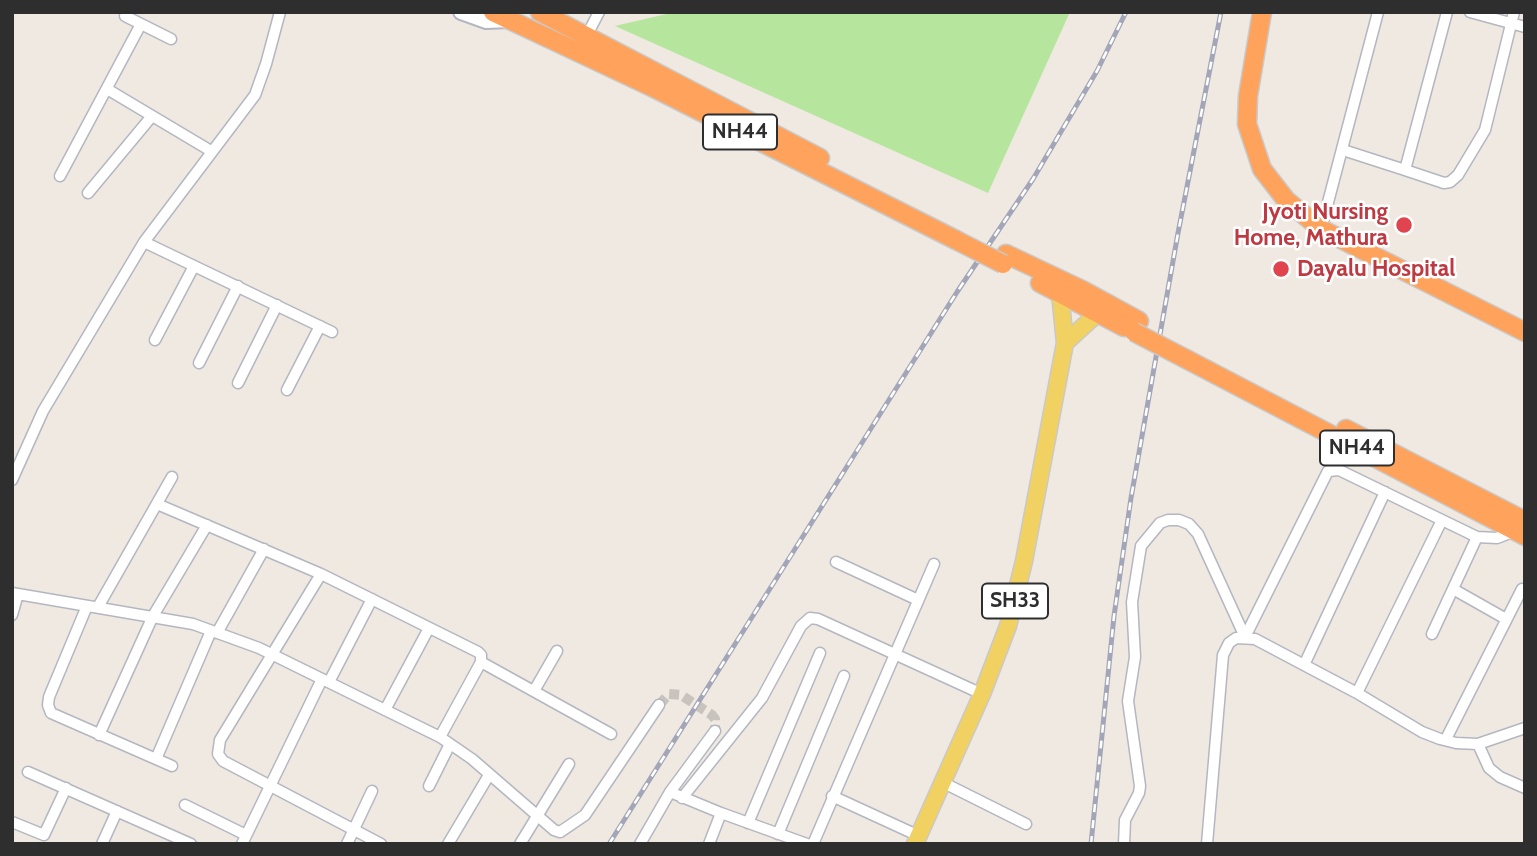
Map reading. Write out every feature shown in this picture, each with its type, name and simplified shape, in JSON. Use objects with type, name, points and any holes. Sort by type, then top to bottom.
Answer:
[{"type":"highway","points":[[1262,12],[1248,96],[1250,135],[1262,169],[1286,200],[1321,229],[1525,332]]},
{"type":"highway","name":"NH44","points":[[547,14],[1004,259],[1060,293],[1189,354],[1522,529]]},
{"type":"highway","name":"NH44","points":[[501,16],[958,235]]},
{"type":"highway","name":"NH44","points":[[1004,259],[1084,291],[1136,327]]},
{"type":"main road","name":"SH33","points":[[917,840],[982,694],[1008,626],[1017,593],[1065,343],[1060,293]]},
{"type":"main road","points":[[1065,343],[1098,313]]},
{"type":"street","points":[[13,474],[43,411],[144,242],[255,95],[267,64],[280,12]]},
{"type":"street","points":[[461,12],[486,21],[501,16]]},
{"type":"street","points":[[586,37],[599,12]]},
{"type":"street","points":[[1321,229],[1378,12]]},
{"type":"street","points":[[1405,170],[1447,12]]},
{"type":"street","points":[[1470,12],[1525,27]]},
{"type":"street","points":[[1343,150],[1444,183],[1454,180],[1485,130],[1514,12]]},
{"type":"street","points":[[125,16],[171,39]]},
{"type":"street","points":[[60,177],[141,24]]},
{"type":"street","points":[[107,89],[211,151]]},
{"type":"street","points":[[88,193],[152,116]]},
{"type":"street","points":[[144,242],[332,332]]},
{"type":"street","points":[[155,340],[194,266]]},
{"type":"street","points":[[199,363],[238,286]]},
{"type":"street","points":[[238,383],[277,305]]},
{"type":"street","points":[[287,390],[320,326]]},
{"type":"street","points":[[1245,637],[1328,471],[1339,470],[1477,537],[1497,538],[1522,529]]},
{"type":"street","points":[[172,477],[93,606],[49,697],[48,705],[51,713],[58,717],[172,766]]},
{"type":"street","points":[[1304,665],[1385,492]]},
{"type":"street","points":[[157,504],[321,574],[478,652],[481,662],[440,737]]},
{"type":"street","points":[[1124,844],[1125,820],[1140,786],[1128,701],[1135,657],[1132,602],[1140,546],[1160,523],[1179,520],[1189,524],[1198,534],[1245,637]]},
{"type":"street","points":[[1357,694],[1442,520]]},
{"type":"street","points":[[99,735],[153,616],[207,525]]},
{"type":"street","points":[[1432,634],[1477,537]]},
{"type":"street","points":[[156,759],[214,632],[264,549]]},
{"type":"street","points":[[836,562],[918,600]]},
{"type":"street","points":[[813,844],[934,564]]},
{"type":"street","points":[[321,574],[220,740],[218,754],[223,761],[381,844]]},
{"type":"street","points":[[1452,589],[1506,619]]},
{"type":"street","points":[[1446,739],[1522,589]]},
{"type":"street","points":[[12,615],[15,594],[193,624],[272,654],[440,737],[554,830],[560,832],[585,815],[659,705]]},
{"type":"street","points":[[185,805],[244,839],[372,599]]},
{"type":"street","points":[[682,798],[762,698],[801,626],[810,618],[818,619],[982,694]]},
{"type":"street","points":[[385,710],[429,628]]},
{"type":"street","points":[[1207,844],[1223,654],[1229,643],[1236,638],[1255,639],[1422,732],[1456,743],[1478,744],[1525,728]]},
{"type":"street","points":[[534,691],[558,651]]},
{"type":"street","points":[[748,823],[820,653]]},
{"type":"street","points":[[481,662],[611,734]]},
{"type":"street","points":[[779,834],[844,676]]},
{"type":"street","points":[[642,843],[670,792],[715,731]]},
{"type":"street","points":[[429,786],[450,744]]},
{"type":"street","points":[[1478,744],[1489,768],[1525,788]]},
{"type":"street","points":[[520,844],[569,764]]},
{"type":"street","points":[[28,772],[175,840],[191,844]]},
{"type":"street","points":[[448,844],[489,775]]},
{"type":"street","points":[[942,782],[1026,824]]},
{"type":"street","points":[[12,822],[45,839],[66,788]]},
{"type":"street","points":[[347,844],[372,791]]},
{"type":"street","points":[[670,792],[807,844]]},
{"type":"street","points":[[832,796],[917,840]]},
{"type":"street","points":[[102,844],[117,811]]},
{"type":"street","points":[[709,844],[721,813]]},
{"type":"green space","points":[[675,12],[1070,12],[988,193],[615,26]]},
{"type":"tunnel","points":[[659,705],[669,694],[681,695],[712,715],[715,719],[715,731]]},
{"type":"railway","points":[[609,844],[957,292],[1033,179],[1097,71],[1126,12]]},
{"type":"railway","points":[[1091,844],[1114,616],[1131,498],[1221,12]]},
{"type":"place","name":"Jyoti Nursing Home, Mathura","points":[[1404,225]]},
{"type":"place","name":"Dayalu Hospital","points":[[1281,269]]}]
